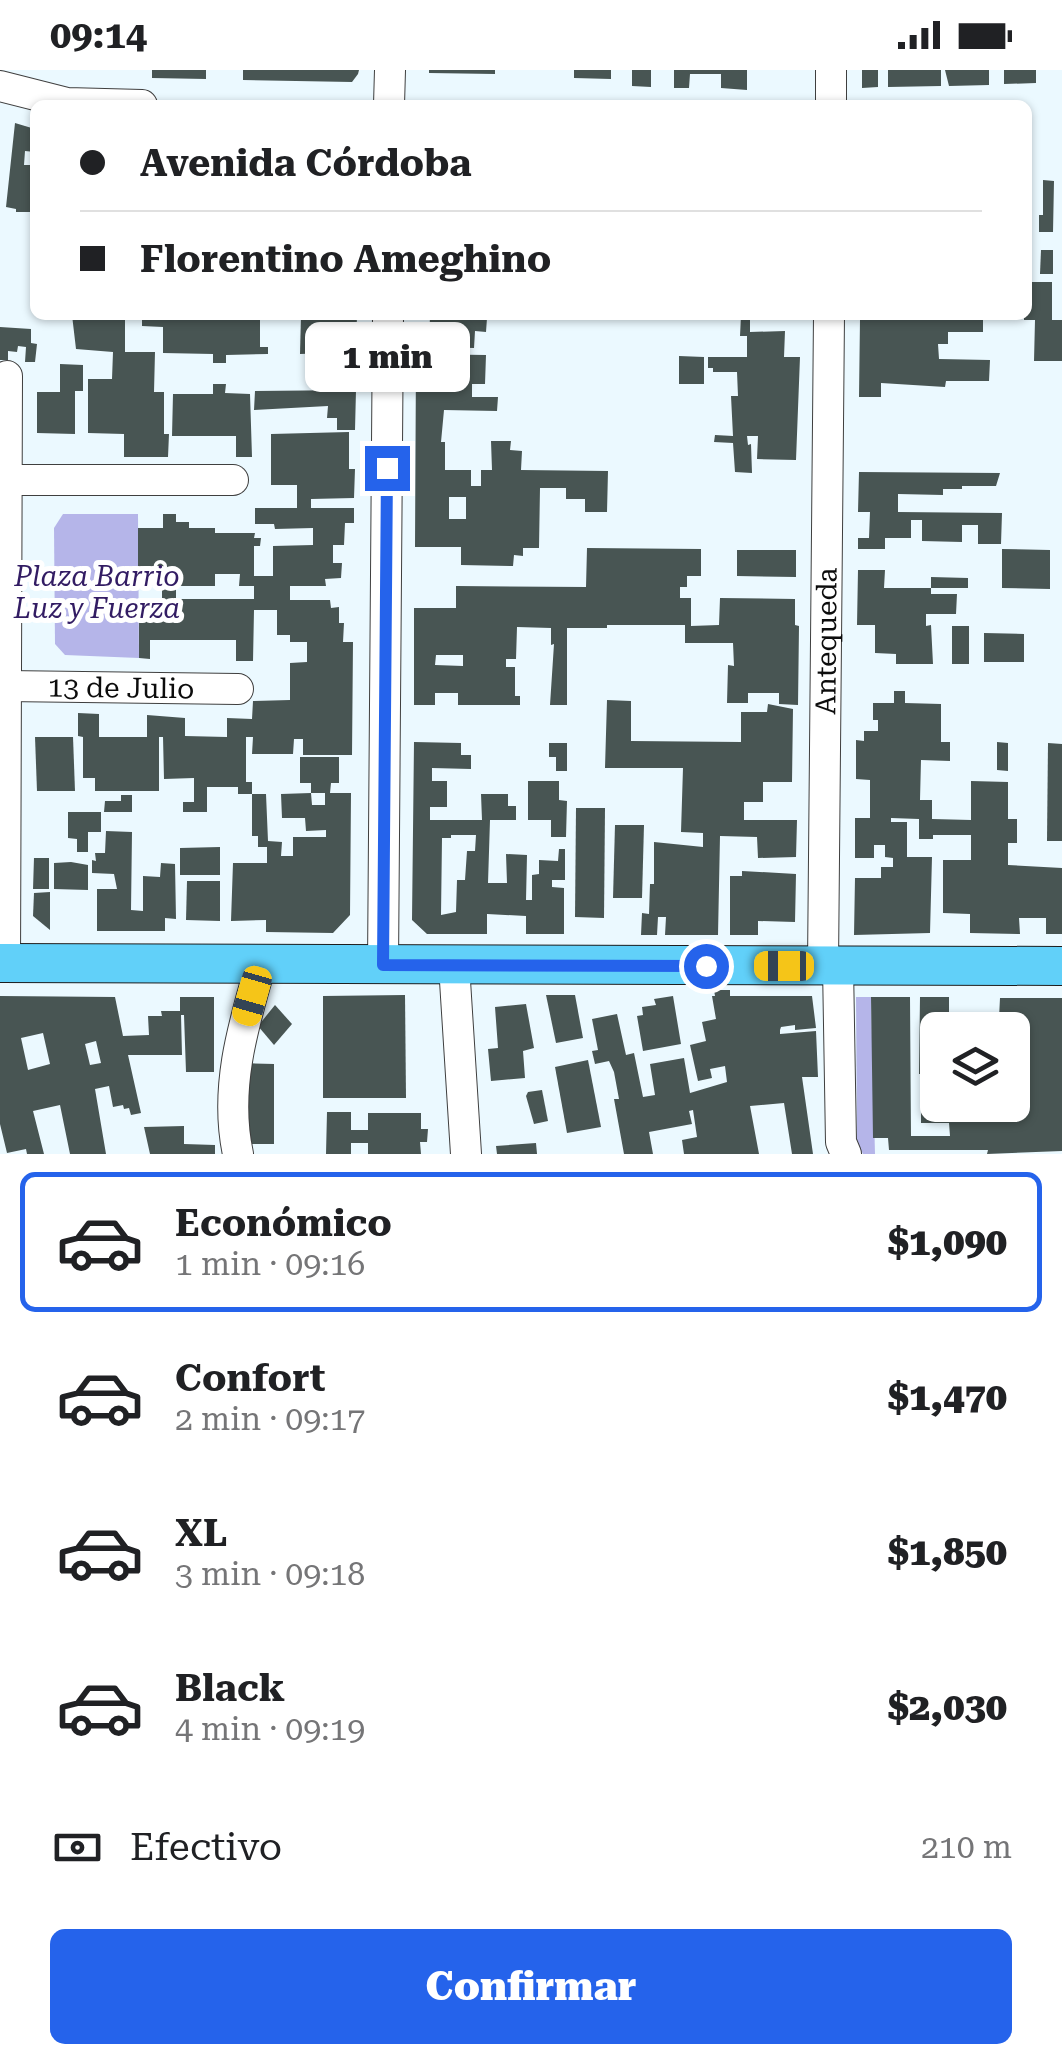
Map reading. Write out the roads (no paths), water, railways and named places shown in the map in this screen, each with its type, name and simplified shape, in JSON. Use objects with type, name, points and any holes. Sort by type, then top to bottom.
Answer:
[{"type":"main road","points":[[2,964],[1062,966]]},
{"type":"street","points":[[390,70],[390,100]]},
{"type":"street","points":[[831,70],[831,100]]},
{"type":"street","points":[[0,86],[55,100]]},
{"type":"street","points":[[383,965],[388,320]]},
{"type":"street","name":"Antequeda","points":[[829,320],[831,966],[841,1142],[846,1154]]},
{"type":"street","points":[[2,964],[7,376]]},
{"type":"street","points":[[6,480],[232,480]]},
{"type":"street","name":"13 de Julio","points":[[6,686],[238,690]]},
{"type":"street","points":[[238,1154],[233,1113],[236,1062],[262,964]]},
{"type":"street","points":[[454,965],[466,1154]]},
{"type":"park label","name":"Plaza Barrio Luz y Fuerza","points":[[97,592]]}]
